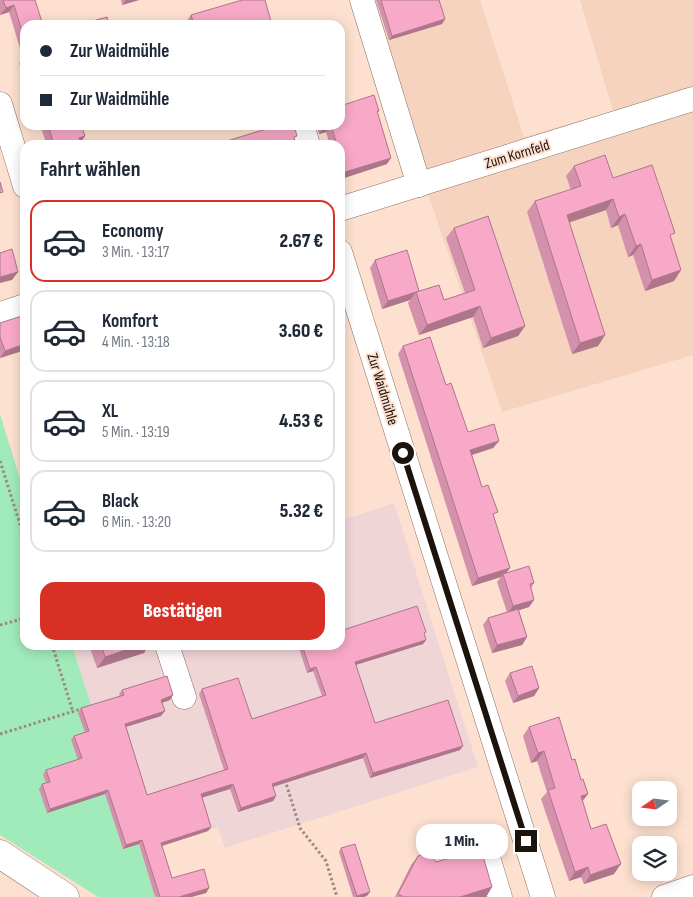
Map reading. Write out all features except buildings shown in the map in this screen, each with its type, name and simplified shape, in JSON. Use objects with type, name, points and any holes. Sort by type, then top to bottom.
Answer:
[{"type":"main road","points":[[0,854],[65,897]]},
{"type":"street","points":[[362,0],[419,185]]},
{"type":"street","name":"Zum Kornfeld","points":[[345,208],[693,99]]},
{"type":"street","points":[[0,104],[20,170]]},
{"type":"street","name":"Zur Waidmühle","points":[[345,268],[543,897]]},
{"type":"street","points":[[0,314],[20,308]]},
{"type":"street","points":[[169,650],[184,697]]},
{"type":"street","points":[[487,854],[500,897]]},
{"type":"street","points":[[664,897],[693,887]]},
{"type":"path","points":[[0,461],[20,524]]},
{"type":"path","points":[[0,625],[20,619]]},
{"type":"path","points":[[54,650],[73,712]]},
{"type":"path","points":[[0,734],[90,706]]},
{"type":"path","points":[[282,771],[300,828],[326,861],[336,897]]},
{"type":"shaded area","points":[[366,0],[480,0],[524,137],[613,111],[580,0],[693,0],[693,355],[502,412],[419,167]]},
{"type":"shaded area","points":[[394,503],[478,767],[225,848],[218,827],[208,831],[205,823],[123,849],[92,708],[74,650],[345,650],[345,519]]},
{"type":"green space","points":[[0,414],[20,479],[20,650],[74,650],[92,708],[123,849],[139,844],[155,897],[98,897],[0,835]]},
{"type":"route","points":[[403,453],[526,841]]}]
